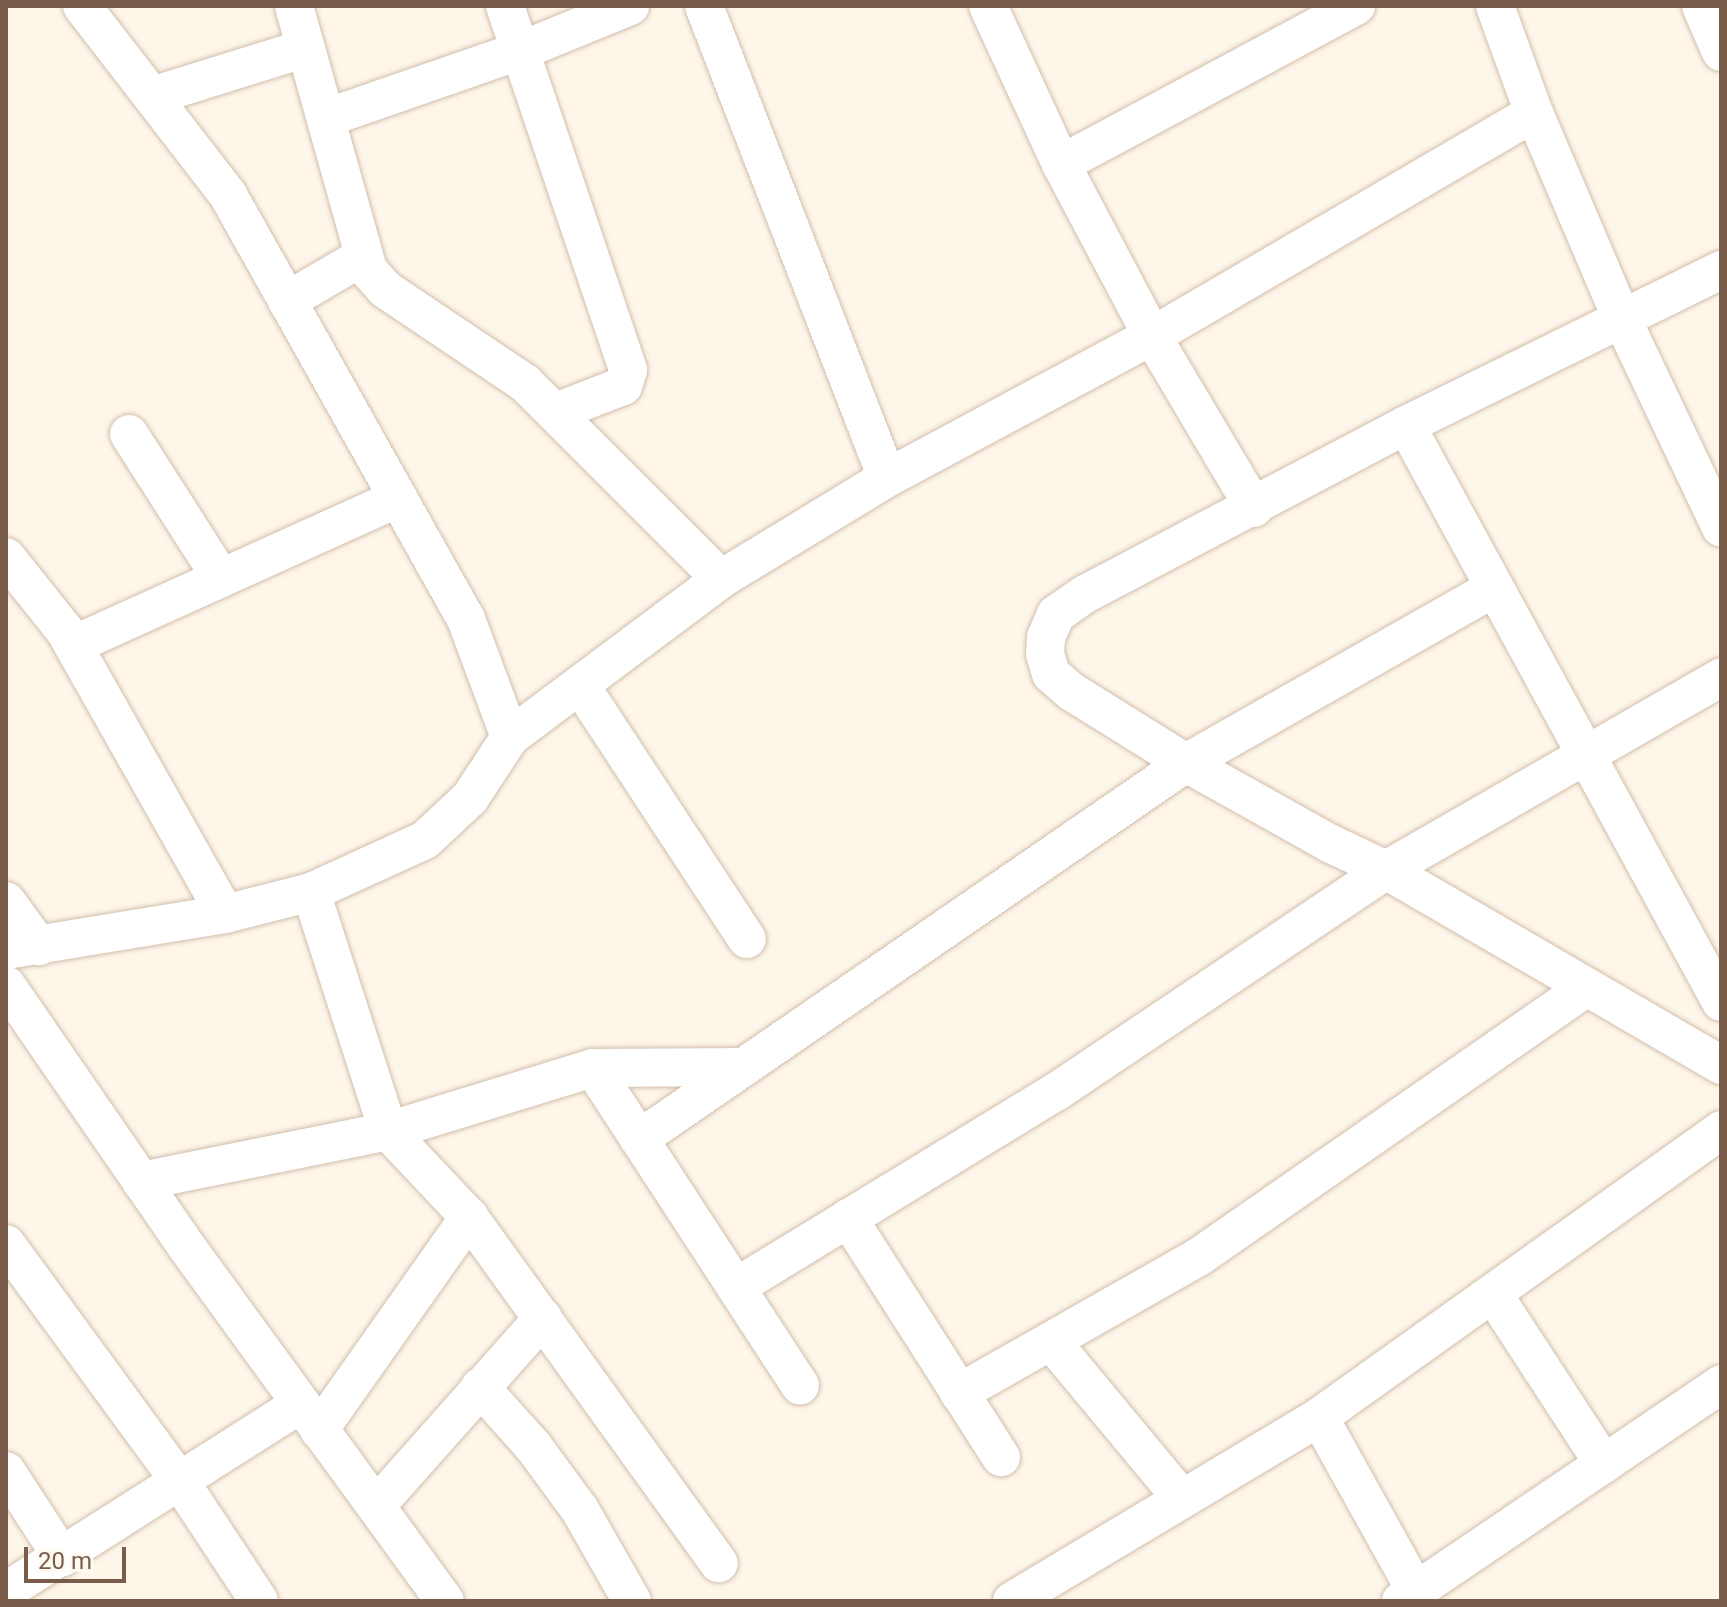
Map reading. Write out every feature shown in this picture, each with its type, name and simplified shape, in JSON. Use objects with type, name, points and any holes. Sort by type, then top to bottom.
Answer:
[{"type":"street","points":[[82,6],[228,195],[466,619],[510,737]]},
{"type":"street","points":[[294,6],[368,270],[385,289],[495,360],[556,412],[721,579]]},
{"type":"street","points":[[505,6],[628,370],[623,386],[556,412]]},
{"type":"street","points":[[326,118],[520,51],[630,6]]},
{"type":"street","points":[[704,6],[887,478]]},
{"type":"street","points":[[988,6],[1061,164],[1152,336],[1254,508]]},
{"type":"street","points":[[1061,164],[1356,6]]},
{"type":"street","points":[[1495,6],[1534,113],[1621,317],[1721,528]]},
{"type":"street","points":[[1701,6],[1721,52]]},
{"type":"street","points":[[152,96],[306,48]]},
{"type":"street","points":[[6,901],[23,948],[225,914],[311,892],[425,840],[470,798],[510,737],[721,579],[887,478],[1152,336],[1534,113]]},
{"type":"street","points":[[287,301],[362,257]]},
{"type":"street","points":[[1721,270],[1406,425],[1254,508],[1085,594],[1056,614],[1046,637],[1045,654],[1051,674],[1072,692],[1186,763],[1329,843],[1386,870],[1721,1065]]},
{"type":"street","points":[[1406,425],[1721,1002]]},
{"type":"street","points":[[129,434],[221,578]]},
{"type":"street","points":[[73,645],[398,498]]},
{"type":"street","points":[[6,557],[42,599],[73,645],[225,914]]},
{"type":"street","points":[[639,1139],[1186,763],[1494,588]]},
{"type":"street","points":[[736,1287],[1056,1092],[1386,870],[1721,677]]},
{"type":"street","points":[[580,685],[747,939]]},
{"type":"street","points":[[311,892],[388,1131],[469,1217],[719,1563]]},
{"type":"street","points":[[6,985],[141,1181],[445,1601]]},
{"type":"street","points":[[959,1393],[1200,1256],[1585,988]]},
{"type":"street","points":[[141,1181],[388,1131],[593,1068],[744,1067]]},
{"type":"street","points":[[593,1068],[800,1385]]},
{"type":"street","points":[[1018,1600],[1319,1417],[1721,1130]]},
{"type":"street","points":[[6,1591],[181,1483],[310,1417],[469,1217]]},
{"type":"street","points":[[848,1218],[1001,1457]]},
{"type":"street","points":[[6,1244],[181,1483],[259,1601]]},
{"type":"street","points":[[1493,1294],[1604,1464]]},
{"type":"street","points":[[377,1505],[543,1318]]},
{"type":"street","points":[[1051,1341],[1182,1499]]},
{"type":"street","points":[[1319,1417],[1408,1596],[1721,1384]]},
{"type":"street","points":[[480,1387],[533,1446],[580,1510],[632,1601]]},
{"type":"street","points":[[6,1471],[62,1557]]}]
